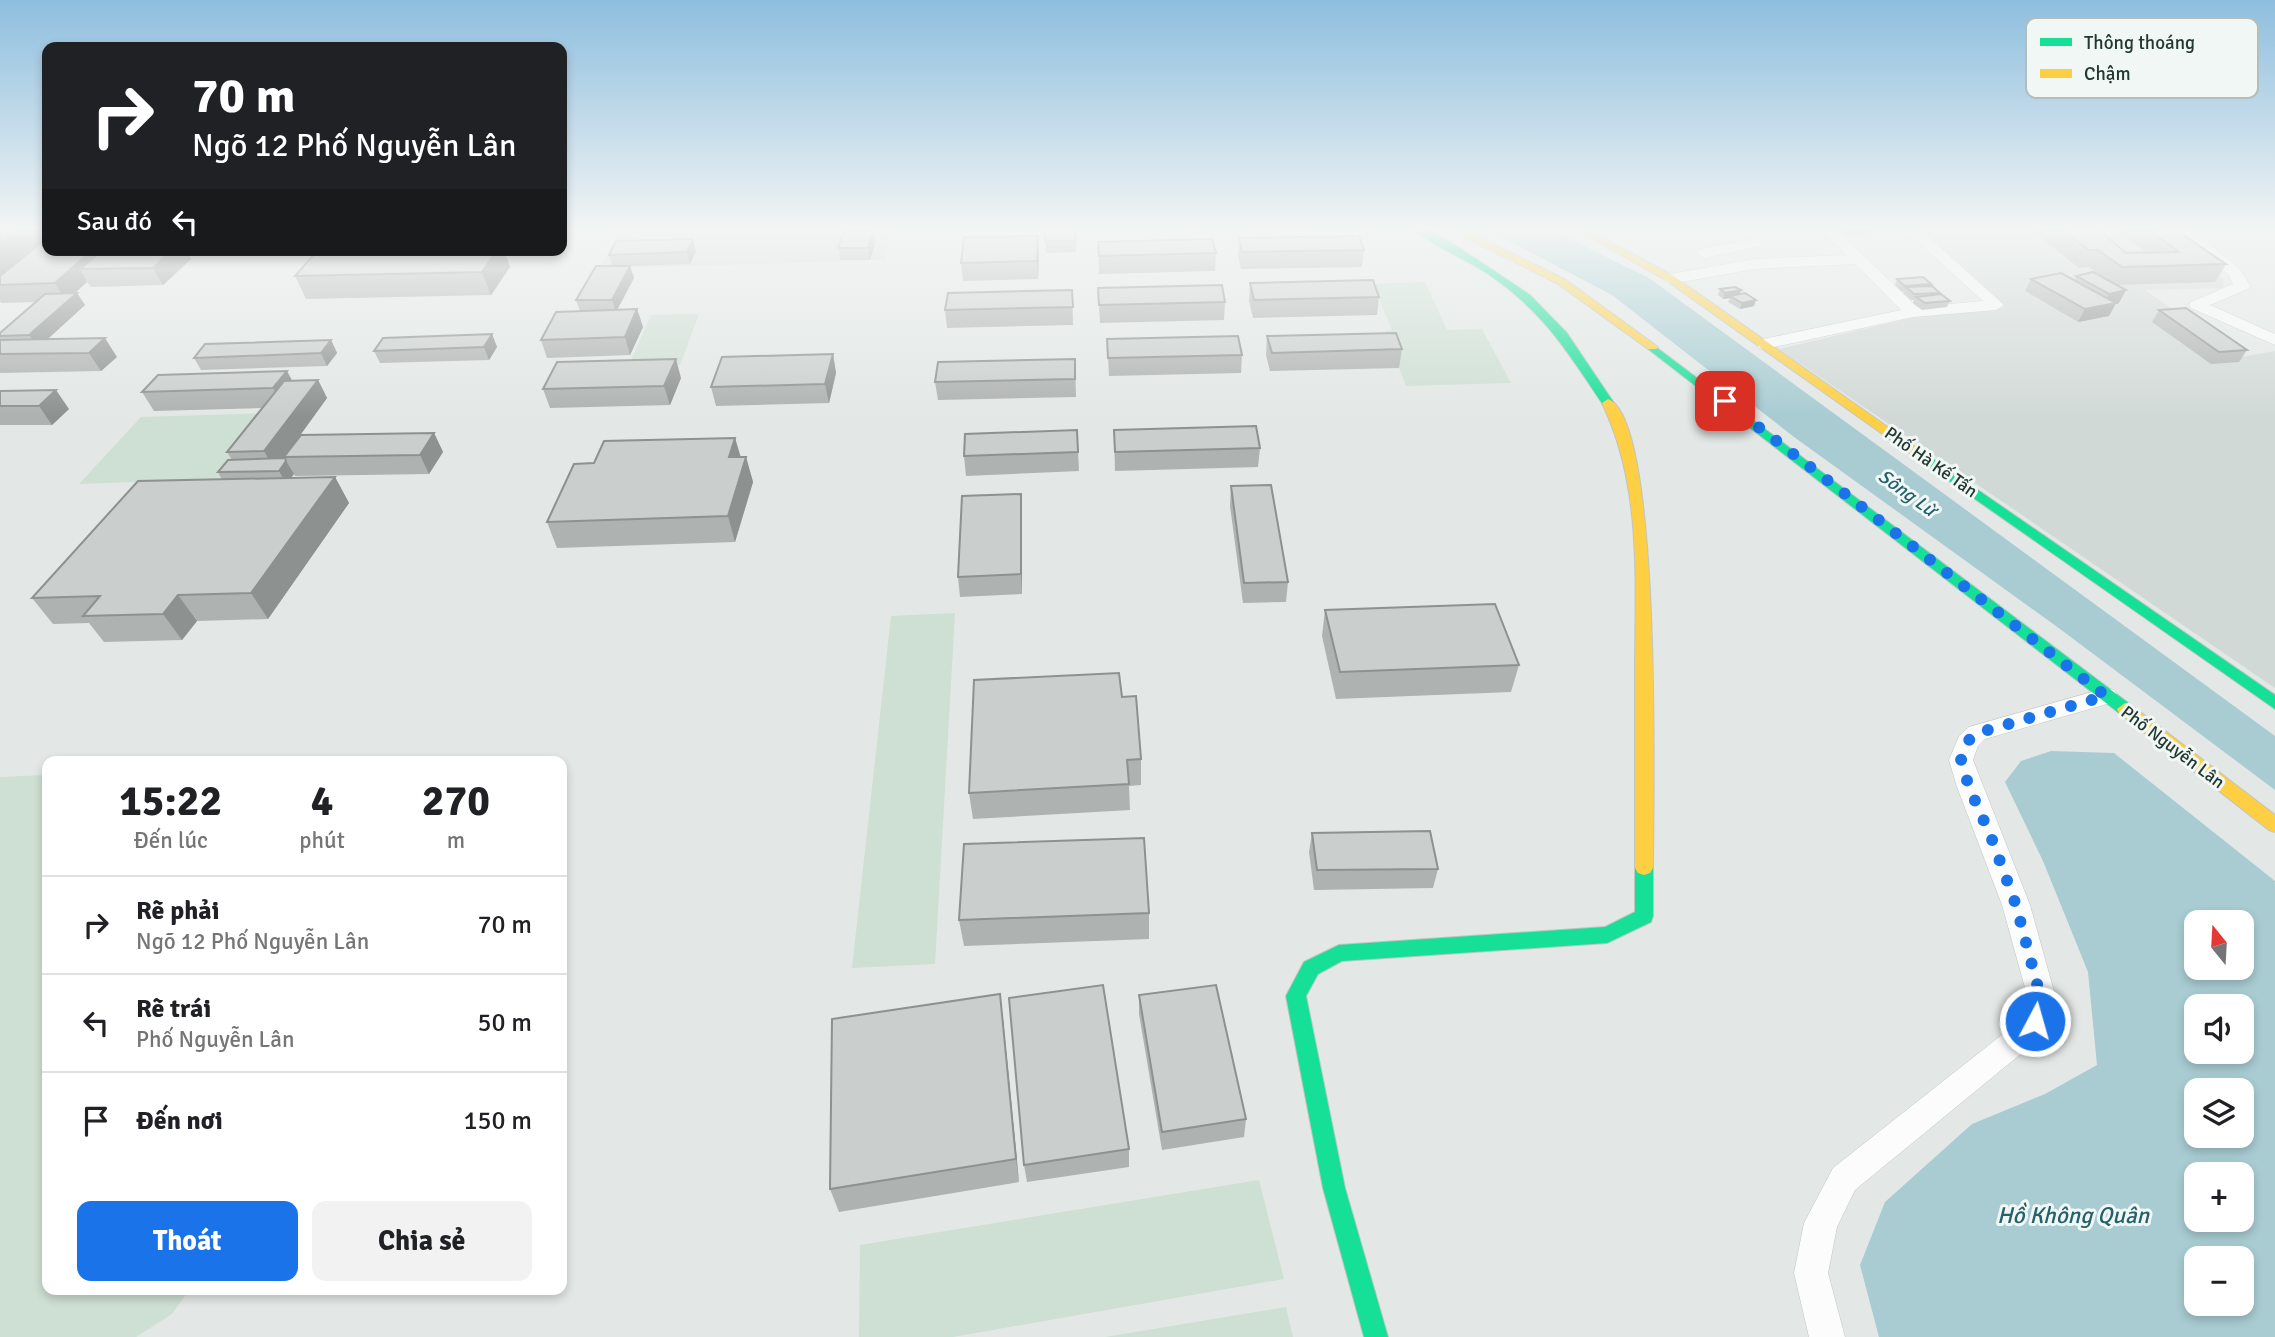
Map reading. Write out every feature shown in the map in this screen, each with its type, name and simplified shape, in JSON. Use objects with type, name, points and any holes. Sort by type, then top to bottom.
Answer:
[{"type":"street","points":[[1376,1337],[1334,1188],[1296,996],[1311,968],[1339,953],[1608,935],[1644,916],[1643,545],[1630,464],[1613,411],[1556,327],[1519,292]]},
{"type":"street","name":"Phố Nguyễn Lân","points":[[1576,292],[1704,384],[2275,825]]},
{"type":"street","name":"Phố Hà Kế Tấn","points":[[1690,292],[2275,703]]},
{"type":"street","points":[[1892,292],[1913,312]]},
{"type":"street","points":[[1765,344],[1913,312],[1996,304],[1983,292]]},
{"type":"street","points":[[2227,292],[2197,305],[2275,340]]},
{"type":"street","points":[[1827,1337],[1811,1273],[1821,1223],[1844,1179],[2018,1039],[2035,1021],[2040,995],[2016,905],[1961,760],[1968,741],[1977,733],[2106,696]]},
{"type":"shaded area","points":[[1986,292],[2148,292],[2242,357],[2275,351],[2275,688],[1779,349],[1924,315],[2004,308]]},
{"type":"green space","points":[[1376,292],[1430,292],[1447,330],[1482,329],[1511,383],[1406,386],[1385,331],[1392,330]]},
{"type":"green space","points":[[699,314],[680,365],[628,367],[651,315]]},
{"type":"green space","points":[[271,413],[219,479],[79,484],[141,417]]},
{"type":"green space","points":[[955,613],[935,964],[852,968],[891,616]]},
{"type":"green space","points":[[42,775],[42,1295],[185,1295],[172,1314],[136,1337],[0,1337],[0,777]]},
{"type":"green space","points":[[1259,1180],[1284,1279],[953,1337],[859,1337],[860,1245]]},
{"type":"green space","points":[[1286,1307],[1293,1337],[1105,1337]]},
{"type":"water","name":"Sông Lừ","points":[[1607,292],[1669,292],[2275,736],[2275,790],[2056,626],[1794,437]]},
{"type":"water","name":"Hồ Không Quân","points":[[2051,751],[2114,753],[2275,881],[2275,1337],[1879,1337],[1860,1265],[1885,1202],[1972,1124],[2045,1094],[2097,1065],[2088,972],[2043,861],[2005,782],[2021,761]]},
{"type":"building","points":[[580,292],[616,292],[612,300],[576,300]]},
{"type":"building","points":[[1072,292],[1073,307],[945,310],[948,293]]},
{"type":"building","points":[[1098,292],[1223,292],[1225,302],[1099,305]]},
{"type":"building","points":[[1252,292],[1377,292],[1379,297],[1254,300]]},
{"type":"building","points":[[2055,292],[2097,292],[2116,303],[2085,309]]},
{"type":"building","points":[[77,293],[29,335],[0,336],[0,333],[45,294]]},
{"type":"building","points":[[1745,293],[1756,300],[1742,303],[1730,296]]},
{"type":"building","points":[[1941,294],[1950,301],[1925,303],[1916,297]]},
{"type":"building","points":[[2186,308],[2247,350],[2219,352],[2159,310]]},
{"type":"building","points":[[637,309],[625,337],[541,340],[556,312]]},
{"type":"building","points":[[1396,333],[1402,349],[1272,353],[1267,336]]},
{"type":"building","points":[[492,334],[484,347],[374,351],[383,338]]},
{"type":"building","points":[[1238,336],[1242,355],[1108,358],[1107,339]]},
{"type":"building","points":[[105,338],[89,353],[0,354],[0,340]]},
{"type":"building","points":[[331,340],[321,353],[194,358],[205,344]]},
{"type":"building","points":[[833,354],[825,384],[711,387],[722,357]]},
{"type":"building","points":[[676,359],[664,386],[543,389],[557,362]]},
{"type":"building","points":[[1075,359],[1075,379],[935,382],[938,362]]},
{"type":"building","points":[[287,371],[273,388],[142,392],[158,375]]},
{"type":"building","points":[[318,380],[264,451],[227,452],[284,381]]},
{"type":"building","points":[[56,390],[39,406],[0,406],[0,391]]},
{"type":"building","points":[[1256,426],[1260,448],[1115,452],[1114,430]]},
{"type":"building","points":[[1077,430],[1078,452],[964,456],[965,434]]},
{"type":"building","points":[[434,433],[420,455],[284,457],[301,435]]},
{"type":"building","points":[[735,438],[729,457],[746,457],[728,516],[547,522],[574,464],[594,463],[604,441]]},
{"type":"building","points":[[285,458],[286,461],[279,471],[218,472],[228,460]]},
{"type":"building","points":[[335,477],[251,593],[178,595],[163,614],[83,616],[100,596],[32,598],[138,481]]},
{"type":"building","points":[[1271,485],[1288,582],[1244,583],[1231,486]]},
{"type":"building","points":[[1021,494],[1021,574],[958,577],[962,496]]},
{"type":"building","points":[[1495,604],[1519,665],[1340,672],[1325,610]]},
{"type":"building","points":[[1119,673],[1122,697],[1136,696],[1141,759],[1127,760],[1129,784],[969,793],[974,680]]},
{"type":"building","points":[[1430,831],[1438,869],[1317,870],[1312,833]]},
{"type":"building","points":[[1144,838],[1149,913],[959,920],[964,844]]},
{"type":"building","points":[[1103,985],[1129,1149],[1024,1165],[1009,998]]},
{"type":"building","points":[[1216,985],[1246,1119],[1162,1132],[1139,995]]},
{"type":"building","points":[[1000,994],[1016,1159],[830,1189],[832,1019]]},
{"type":"traffic: fast","points":[[1520,292],[1556,327],[1608,403]]},
{"type":"traffic: fast","points":[[1652,347],[2125,709]]},
{"type":"traffic: fast","points":[[1920,454],[2275,703]]},
{"type":"traffic: fast","points":[[1376,1337],[1334,1188],[1296,996],[1311,968],[1339,953],[1607,935],[1644,916],[1644,868]]},
{"type":"traffic: slow","points":[[1576,292],[1652,347]]},
{"type":"traffic: slow","points":[[1690,292],[1920,454]]},
{"type":"traffic: slow","points":[[1608,403],[1621,430],[1631,462],[1641,535],[1644,868]]},
{"type":"traffic: slow","points":[[2125,709],[2275,825]]},
{"type":"route","points":[[1725,401],[2106,696],[1977,733],[1968,741],[1961,760],[2016,905],[2040,995],[2035,1021]]}]
